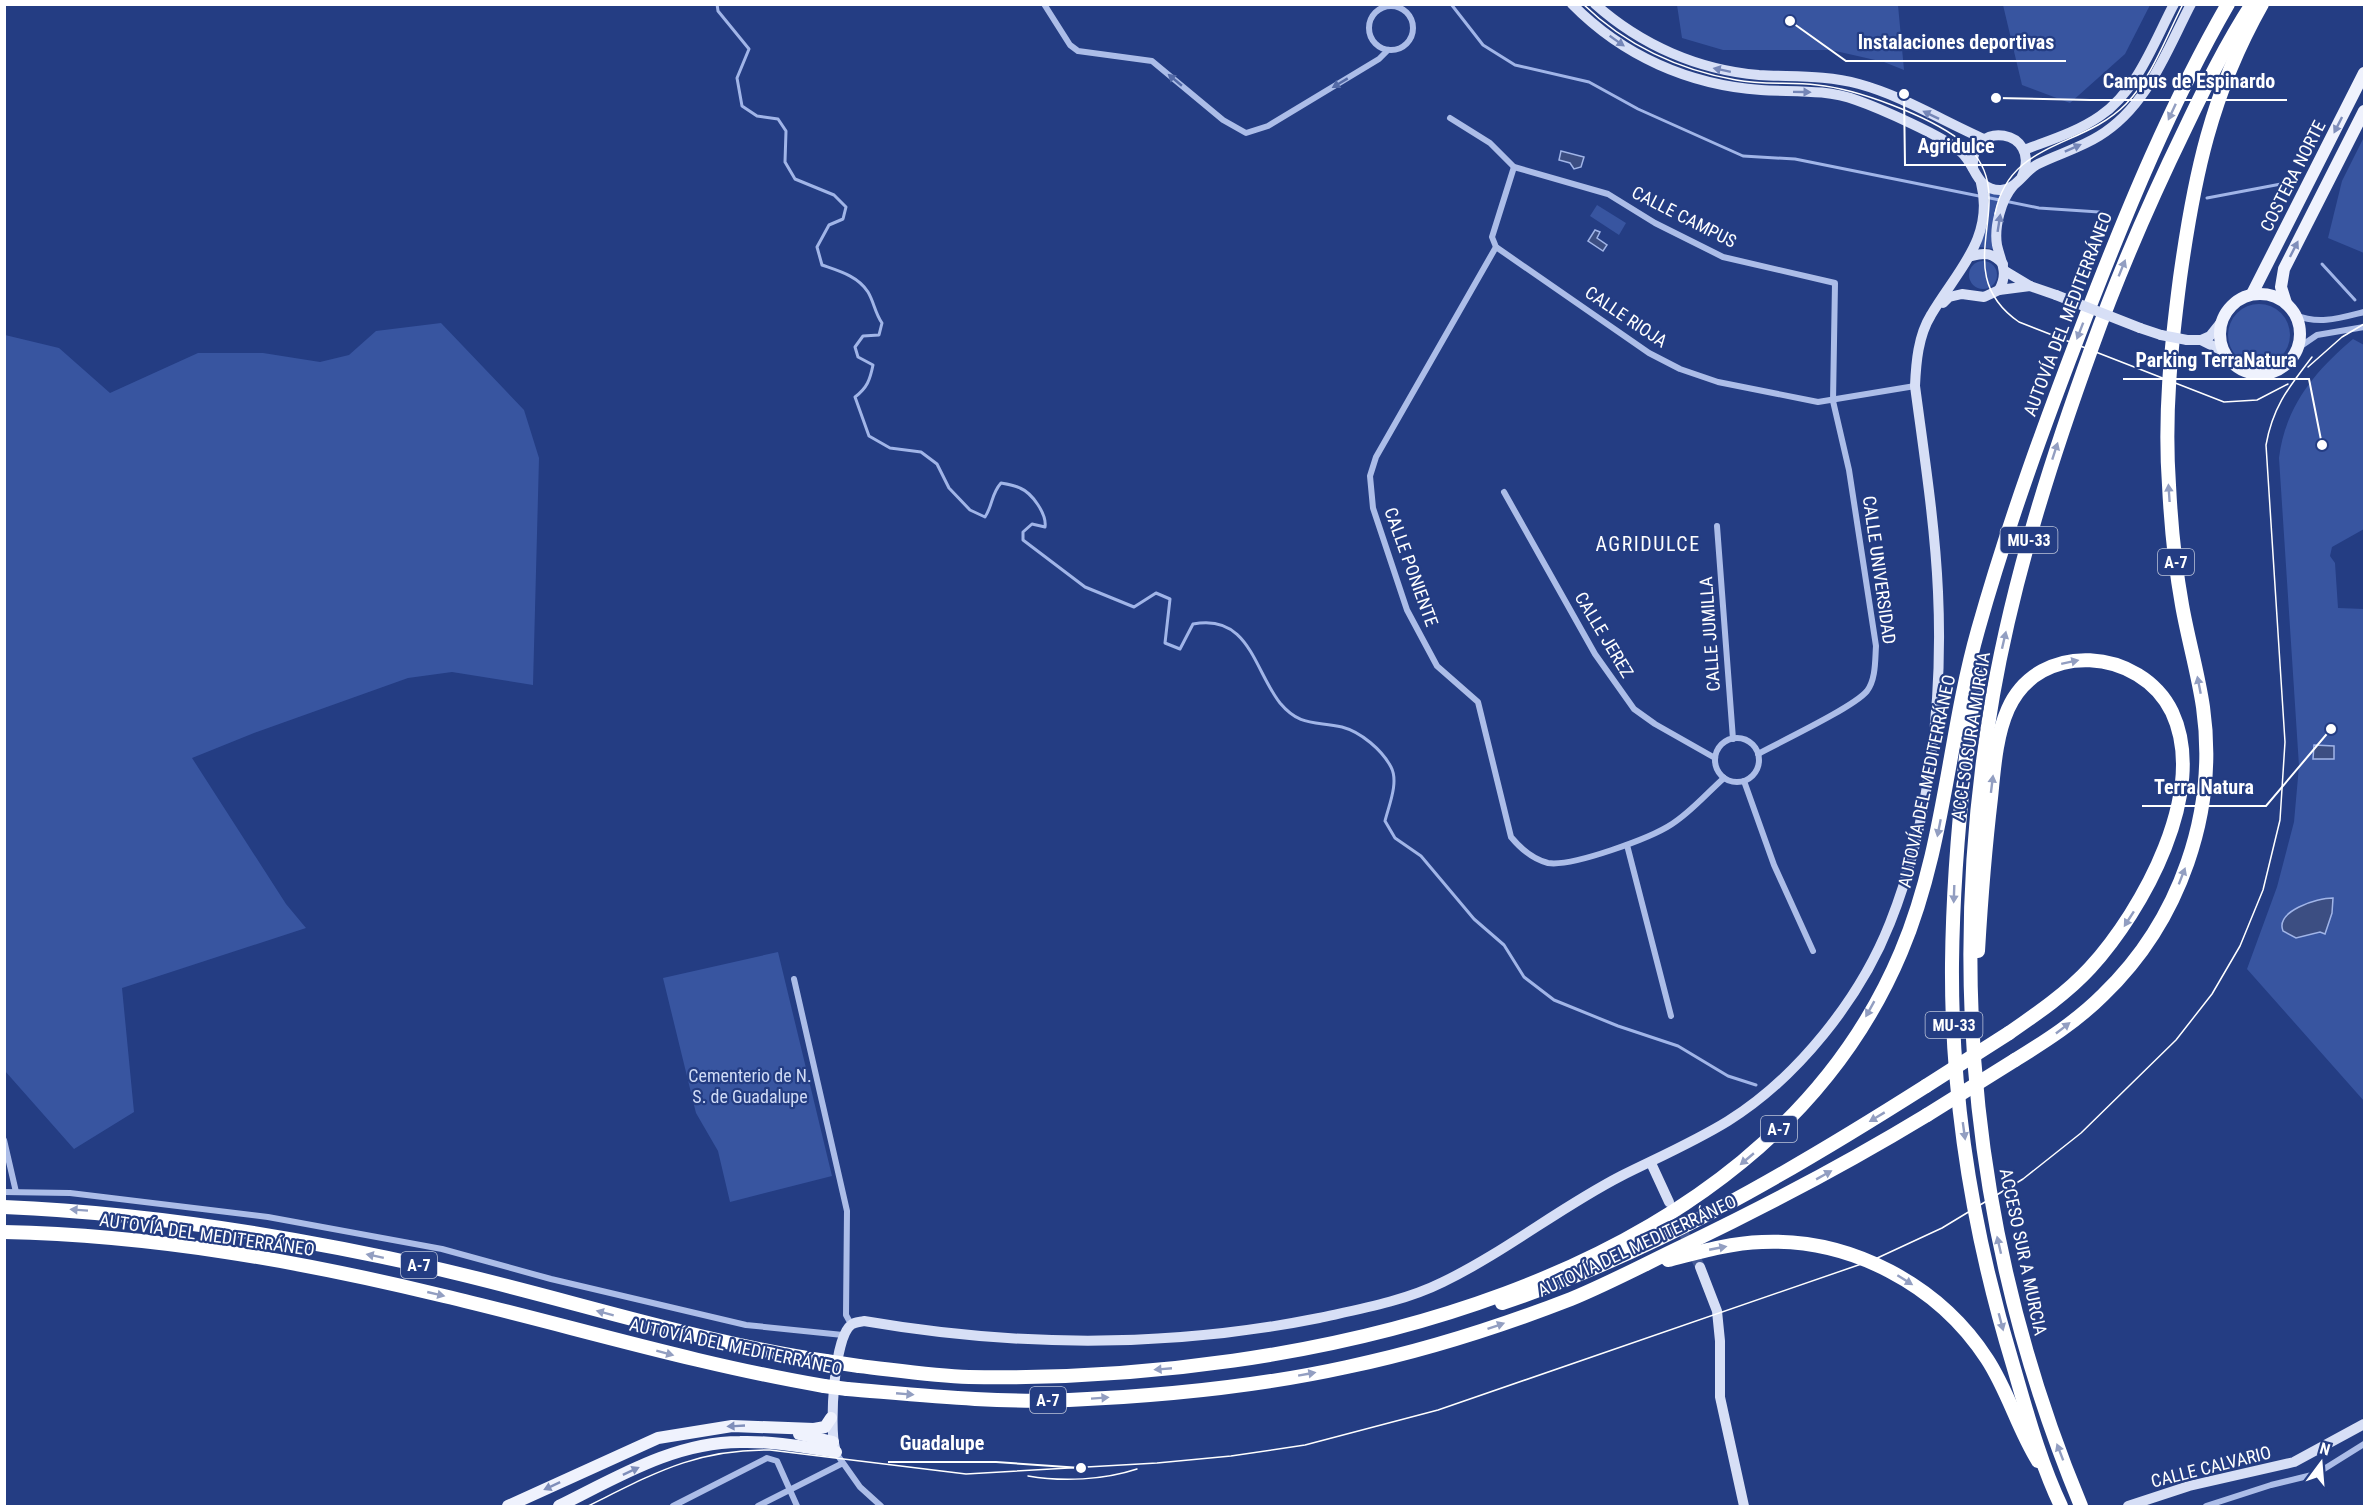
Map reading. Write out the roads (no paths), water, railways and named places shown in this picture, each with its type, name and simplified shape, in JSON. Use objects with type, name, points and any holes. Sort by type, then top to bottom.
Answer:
[{"type":"highway","name":"AUTOVÍA DEL MEDITERRÁNEO","points":[[4,1207],[117,1213],[256,1232],[436,1268],[710,1339],[859,1366],[966,1377],[1127,1372],[1221,1364],[1313,1346],[1413,1322],[1502,1293],[1578,1262],[1639,1233],[1695,1198],[1759,1149],[1781,1127],[1820,1085],[1864,1021],[1899,958],[1918,907],[1936,841],[1976,635],[2033,454],[2125,217],[2185,86],[2228,4]]},
{"type":"highway","name":"ACCESO SUR A MURCIA","points":[[2081,1506],[2036,1385],[1994,1223],[1978,1115],[1969,978],[1973,851],[1993,693],[2011,612],[2054,452],[2114,289],[2146,210],[2180,138],[2252,4]]},
{"type":"highway","name":"AUTOVÍA DEL MEDITERRÁNEO","points":[[4,1232],[107,1238],[249,1255],[303,1265],[445,1296],[698,1361],[824,1386],[958,1399],[1068,1400],[1250,1385],[1347,1367],[1428,1347],[1573,1298],[1816,1180],[2051,1038],[2103,996],[2146,945],[2177,891],[2201,816],[2206,766],[2206,737],[2203,708],[2182,604],[2174,546],[2167,435],[2169,365],[2185,245],[2200,158],[2223,85],[2245,33],[2262,4]]},
{"type":"highway","name":"ACCESO SUR A MURCIA","points":[[1997,566],[1978,663],[1961,794],[1953,899],[1954,1020],[1962,1121],[1982,1244],[2007,1345],[2048,1476],[2061,1506]]},
{"type":"highway","points":[[1221,1364],[1380,1338],[1462,1316],[1557,1283],[1637,1249],[1730,1203],[1926,1086],[2009,1033],[2076,982],[2117,936],[2146,888],[2172,823],[2182,782],[2182,752],[2176,723],[2165,700],[2148,680],[2115,663],[2080,660],[2045,670],[2017,695],[2004,721],[1994,763],[1981,898],[1978,966],[1978,1115]]},
{"type":"highway","points":[[1640,1267],[1726,1246],[1783,1242],[1836,1250],[1892,1272],[1940,1305],[1972,1339],[1992,1368],[2025,1440],[2048,1476]]},
{"type":"main road","points":[[834,1447],[831,1418],[835,1376],[843,1335],[851,1324],[864,1321],[1027,1341],[1145,1341],[1286,1324],[1369,1307],[1440,1284],[1501,1250],[1564,1208],[1731,1119],[1791,1072],[1855,992],[1889,926],[1907,873],[1926,786],[1935,718],[1938,591],[1915,386],[1920,342],[1930,316],[1961,274],[1964,263],[1971,256],[1983,218],[1982,183],[1962,152],[1854,99],[1821,93],[1744,89],[1681,74],[1640,57],[1599,28],[1572,4]]},
{"type":"main road","points":[[1595,4],[1643,39],[1682,58],[1733,72],[1822,77],[1859,84],[1900,99],[1984,139]]},
{"type":"main road","points":[[2024,150],[2081,127],[2102,115],[2123,95],[2138,74],[2174,4]]},
{"type":"main road","points":[[1982,183],[1990,188],[2002,190],[2019,180],[2032,167],[2098,137],[2124,119],[2143,97],[2191,4]]},
{"type":"main road","name":"COSTERA NORTE","points":[[2222,321],[2233,303],[2252,294],[2364,73]]},
{"type":"main road","name":"COSTERA NORTE","points":[[2286,303],[2281,287],[2284,269],[2364,111]]},
{"type":"main road","points":[[1973,168],[1974,153],[1984,139],[2002,134],[2011,137],[2024,150],[2026,168],[2004,200],[1999,222],[1996,243],[2004,268],[2005,281],[1999,290]]},
{"type":"main road","points":[[1971,256],[1984,253],[1997,257],[2004,268],[2030,286],[2161,335],[2201,340],[2210,336],[2222,321]]},
{"type":"main road","points":[[1961,274],[1965,288],[1973,295]]},
{"type":"main road","points":[[1930,316],[1949,297],[1962,294],[1984,297],[1999,290],[2030,286]]},
{"type":"main road","points":[[2222,321],[2220,341],[2223,351],[2236,367],[2259,375],[2283,368],[2298,348],[2301,337],[2295,315],[2286,303],[2264,294],[2252,294]]},
{"type":"main road","points":[[2201,340],[2223,351]]},
{"type":"main road","points":[[1651,1163],[1669,1202]]},
{"type":"main road","points":[[1700,1266],[1717,1311],[1722,1410],[1744,1506]]},
{"type":"main road","points":[[508,1506],[658,1438],[732,1426],[814,1429],[825,1427],[831,1418]]},
{"type":"main road","name":"CALLE CALVARIO","points":[[2128,1506],[2189,1486],[2294,1462],[2364,1424]]},
{"type":"main road","points":[[772,1427],[834,1447]]},
{"type":"main road","points":[[559,1506],[662,1456],[701,1446],[738,1442],[834,1447]]},
{"type":"street","points":[[1044,4],[1070,45],[1078,51],[1152,61],[1223,120],[1246,133],[1268,126],[1379,59],[1388,50]]},
{"type":"street","points":[[1378,7],[1398,7],[1410,16],[1413,23],[1412,37],[1402,48],[1388,50],[1375,44],[1369,30],[1369,23],[1378,7]]},
{"type":"street","points":[[1450,118],[1490,143],[1514,167],[1492,237],[1496,247]]},
{"type":"street","name":"CALLE CAMPUS","points":[[1514,167],[1608,194],[1655,223],[1723,257],[1835,283],[1833,401]]},
{"type":"street","name":"CALLE RIOJA","points":[[1496,247],[1649,353],[1680,369],[1718,382],[1799,399],[1833,401],[1915,386]]},
{"type":"street","name":"CALLE PONIENTE","points":[[1496,247],[1376,457],[1370,476],[1373,508],[1407,610],[1428,650],[1446,676],[1478,702],[1511,837],[1534,858],[1550,863],[1645,840],[1673,824],[1724,778]]},
{"type":"street","points":[[2295,315],[2310,321],[2321,321],[2364,312]]},
{"type":"street","points":[[2298,348],[2317,335],[2364,327]]},
{"type":"street","name":"CALLE UNIVERSIDAD","points":[[1758,754],[1852,702],[1867,691],[1875,665],[1876,646],[1849,470],[1833,401]]},
{"type":"street","name":"CALLE JEREZ","points":[[1504,492],[1595,654],[1634,709],[1715,758]]},
{"type":"street","name":"CALLE JUMILLA","points":[[1717,526],[1733,739]]},
{"type":"street","points":[[1733,739],[1748,741],[1758,754],[1758,767],[1744,781],[1724,778],[1715,766],[1715,758],[1724,742],[1733,739]]},
{"type":"street","points":[[1744,781],[1773,865],[1813,951]]},
{"type":"street","points":[[1627,845],[1671,1016]]},
{"type":"street","points":[[794,979],[847,1211],[846,1315],[851,1324]]},
{"type":"street","points":[[4,1140],[16,1192]]},
{"type":"street","points":[[4,1192],[70,1193],[267,1217],[442,1249],[574,1285],[746,1325],[843,1335]]},
{"type":"street","points":[[2206,1506],[2316,1474],[2364,1444]]},
{"type":"street","points":[[834,1447],[842,1464],[881,1506]]},
{"type":"street","points":[[673,1506],[767,1458],[777,1461],[797,1506]]},
{"type":"street","points":[[758,1506],[842,1464]]},
{"type":"waterway","points":[[717,4],[718,11],[749,49],[737,78],[742,106],[757,116],[778,119],[786,131],[785,162],[795,179],[834,195],[846,207],[843,219],[829,225],[817,247],[822,265],[848,275],[864,286],[882,323],[879,335],[863,336],[855,347],[858,357],[873,365],[867,383],[855,397],[869,436],[890,448],[921,452],[937,464],[949,488],[970,510],[985,517],[995,491],[1001,483],[1025,491],[1041,510],[1045,527],[1032,524],[1023,532],[1023,540],[1085,587],[1134,607],[1156,593],[1170,599],[1165,643],[1180,649],[1193,624],[1212,623],[1227,627],[1238,635],[1248,647],[1271,690],[1287,711],[1301,720],[1349,729],[1363,737],[1382,754],[1393,773],[1392,794],[1385,821],[1395,838],[1421,856],[1474,919],[1504,945],[1524,977],[1554,1000],[1618,1026],[1678,1046],[1728,1076],[1756,1085]]},
{"type":"waterway","points":[[1451,4],[1483,45],[1515,65],[1589,82],[1638,109],[1743,156],[1795,159],[1979,196]]},
{"type":"waterway","points":[[2207,198],[2281,184],[2292,188]]},
{"type":"waterway","points":[[1985,197],[2039,208],[2099,212]]},
{"type":"waterway","points":[[2322,264],[2355,300]]},
{"type":"tunnel","points":[[1669,1202],[1700,1267]]},
{"type":"tram line","points":[[1583,4],[1599,19],[1635,43],[1654,54],[1694,70],[1736,80],[1817,85],[1852,92],[1912,113],[1960,140],[1979,161],[1988,184],[1989,207],[1985,255],[1987,278],[1997,301],[2019,322],[2224,402],[2257,400],[2288,384]]},
{"type":"tram line","points":[[1995,214],[2003,190],[2015,172],[2049,148],[2108,119],[2126,104],[2151,69],[2183,4]]},
{"type":"tram line","points":[[2308,367],[2342,337],[2364,324]]},
{"type":"tram line","points":[[588,1506],[675,1466],[719,1454],[743,1451],[770,1450],[966,1474],[1157,1463],[1231,1456],[1305,1445],[1438,1410],[1873,1260],[1942,1228],[2023,1179],[2081,1133],[2176,1040],[2212,994],[2240,946],[2263,890],[2280,820],[2285,742],[2266,445],[2278,408],[2289,388],[2312,357]]},
{"type":"tram line","points":[[1028,1476],[1083,1479],[1111,1476],[1137,1469]]},
{"type":"place","name":"Instalaciones deportivas","points":[[1790,21]]},
{"type":"place","name":"Agridulce","points":[[1904,94]]},
{"type":"place","name":"Campus de Espinardo","points":[[1996,98]]},
{"type":"place","name":"Parking TerraNatura","points":[[2322,445]]},
{"type":"place","name":"Terra Natura","points":[[2331,729]]},
{"type":"place","name":"Guadalupe","points":[[1081,1468]]},
{"type":"district","name":"AGRIDULCE","points":[[1648,544]]},
{"type":"park label","name":"Cementerio de N. S. de Guadalupe","points":[[750,1086]]}]
